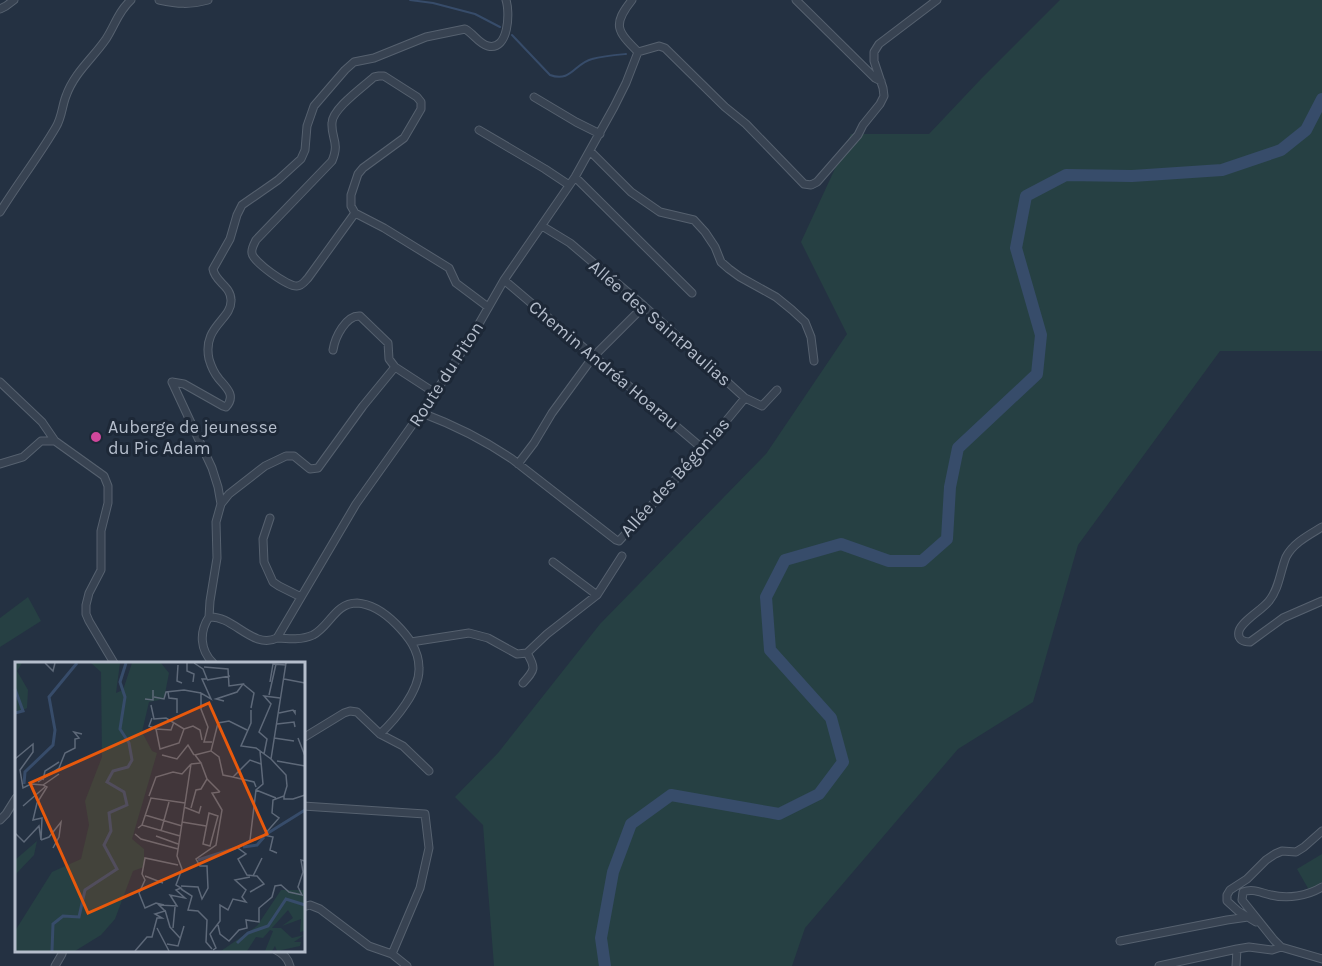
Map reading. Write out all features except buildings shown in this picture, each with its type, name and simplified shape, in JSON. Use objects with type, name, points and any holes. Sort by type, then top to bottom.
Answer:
[{"type":"street","points":[[0,9],[14,0]]},
{"type":"street","points":[[0,212],[58,124],[66,96],[82,67],[98,50],[122,8],[131,0]]},
{"type":"street","points":[[159,0],[183,4],[208,0]]},
{"type":"street","points":[[221,504],[212,468],[172,382],[184,384],[223,406],[228,405],[231,398],[230,393],[212,368],[208,347],[214,329],[228,312],[232,299],[227,289],[214,275],[213,269],[230,239],[242,205],[278,180],[301,159],[305,150],[307,126],[314,106],[354,62],[374,58],[426,37],[465,29],[484,45],[494,46],[504,38],[507,29],[506,0]]},
{"type":"street","points":[[632,0],[619,19],[619,27],[625,39],[638,52],[659,46],[665,48],[725,107],[746,124],[804,184],[811,185],[824,175],[858,135],[862,125],[884,96],[873,52],[879,44],[937,0]]},
{"type":"street","points":[[796,0],[875,78],[881,81]]},
{"type":"street","name":"Route du Piton","points":[[277,638],[356,504],[422,413],[472,336],[504,280],[591,152],[626,83],[638,52]]},
{"type":"street","points":[[355,213],[301,285],[288,284],[258,263],[252,256],[252,248],[256,240],[332,161],[336,148],[332,121],[337,111],[374,77],[384,76],[417,97],[421,102],[421,109],[404,138],[358,174],[350,200],[351,206],[355,213],[449,267],[456,284],[488,307]]},
{"type":"street","points":[[534,97],[600,134]]},
{"type":"street","points":[[479,130],[569,185]]},
{"type":"street","points":[[591,152],[631,192],[660,212],[694,220],[705,232],[722,262],[729,269],[776,297],[805,322],[812,337],[814,361]]},
{"type":"street","points":[[575,177],[692,293]]},
{"type":"street","name":"Allée des SaintPaulias","points":[[542,226],[570,243],[644,306],[745,398],[762,406],[777,390]]},
{"type":"street","name":"Chemin Andréa Hoarau","points":[[504,280],[703,449]]},
{"type":"street","points":[[518,464],[593,357],[644,306]]},
{"type":"street","points":[[333,350],[340,331],[351,317],[360,316],[388,343],[389,359],[395,367],[435,393]]},
{"type":"street","points":[[212,662],[204,649],[202,629],[209,617],[218,558],[216,522],[221,504],[229,494],[265,466],[286,456],[294,456],[310,469],[318,468],[363,406],[395,367]]},
{"type":"street","points":[[0,382],[42,422],[55,441],[104,476],[108,486],[108,503],[101,531],[101,570],[86,605],[86,614],[113,662]]},
{"type":"street","name":"Allée des Bégonias","points":[[422,413],[450,423],[495,447],[619,541],[703,449],[745,398]]},
{"type":"street","points":[[0,464],[23,457],[41,441],[55,441]]},
{"type":"street","points":[[270,518],[262,539],[264,562],[273,582],[301,597]]},
{"type":"street","points":[[1322,527],[1301,540],[1287,555],[1272,597],[1242,626],[1239,632],[1240,639],[1250,642],[1283,618],[1322,601]]},
{"type":"street","points":[[411,642],[469,633],[488,638],[517,654],[527,653],[597,594],[622,556]]},
{"type":"street","points":[[553,562],[597,594]]},
{"type":"street","points":[[209,617],[216,617],[269,641],[277,638],[291,640],[312,635],[347,604],[359,603],[384,612],[411,642],[417,654],[420,669],[406,703],[381,734]]},
{"type":"street","points":[[523,683],[534,669],[527,653]]},
{"type":"street","points":[[304,737],[350,711],[357,712],[381,734],[403,746],[429,771]]},
{"type":"street","points":[[0,820],[15,800]]},
{"type":"street","points":[[304,806],[425,814],[429,848],[420,888],[392,954]]},
{"type":"street","points":[[1261,924],[1227,901],[1230,890],[1247,879],[1275,854],[1296,852],[1322,831]]},
{"type":"street","points":[[1322,887],[1310,893],[1286,897],[1251,890],[1243,892],[1242,900],[1281,946],[1322,959]]},
{"type":"street","points":[[304,907],[310,905],[320,909],[369,946],[392,954],[407,966]]},
{"type":"street","points":[[1120,941],[1248,917]]},
{"type":"street","points":[[1159,966],[1249,947],[1272,950],[1281,946]]},
{"type":"street","points":[[1236,966],[1237,949]]},
{"type":"street","points":[[55,966],[63,951]]},
{"type":"street","points":[[278,951],[284,954],[290,966]]},
{"type":"green space","points":[[1060,0],[1322,0],[1322,351],[1220,351],[1078,545],[1033,702],[958,749],[805,928],[792,966],[494,966],[483,825],[455,797],[498,753],[600,624],[766,454],[847,334],[801,242],[851,134],[929,134]]},
{"type":"green space","points":[[28,597],[41,621],[0,647],[0,618]]},
{"type":"green space","points":[[1322,854],[1322,882],[1309,890],[1297,869]]},
{"type":"waterway","points":[[410,0],[433,3],[475,14],[500,27]]},
{"type":"waterway","points":[[512,35],[550,75],[557,77],[568,75],[586,61],[626,54]]},
{"type":"waterway","points":[[605,966],[601,938],[613,872],[631,824],[671,795],[779,814],[819,794],[843,762],[831,718],[770,650],[766,597],[785,560],[841,544],[889,561],[922,561],[947,539],[950,487],[958,448],[1037,374],[1041,335],[1016,248],[1026,196],[1066,175],[1132,176],[1222,170],[1281,150],[1306,130],[1322,99]]},
{"type":"place","name":"Auberge de jeunesse du Pic Adam","points":[[96,437]]}]
